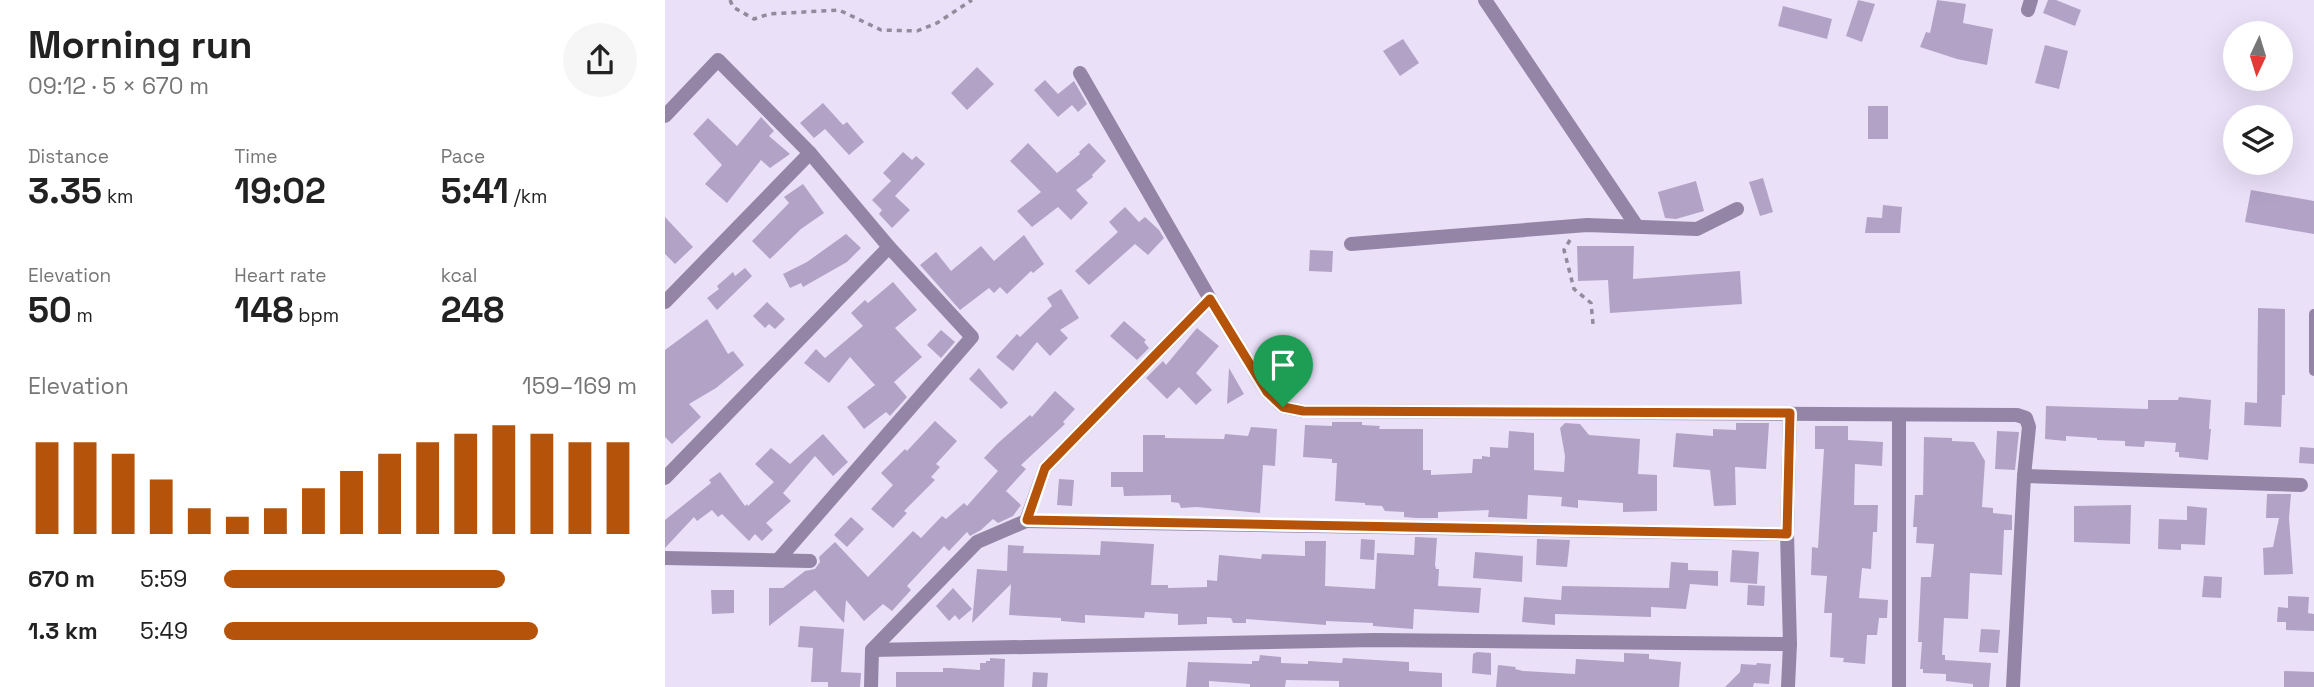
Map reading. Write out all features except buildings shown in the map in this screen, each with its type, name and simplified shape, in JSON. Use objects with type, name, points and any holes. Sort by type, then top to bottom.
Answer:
[{"type":"street","points":[[1485,0],[1636,225]]},
{"type":"street","points":[[665,116],[718,60],[810,153],[889,247],[972,337],[778,560]]},
{"type":"street","points":[[1080,73],[1210,299],[1267,392],[1283,407],[1303,411],[2017,415],[2026,418],[2029,428],[2013,687]]},
{"type":"street","points":[[665,302],[810,153]]},
{"type":"street","points":[[1351,244],[1587,225],[1697,229],[1737,209]]},
{"type":"street","points":[[665,478],[889,247]]},
{"type":"street","points":[[1027,520],[1045,468],[1210,299]]},
{"type":"street","points":[[1788,687],[1790,644],[1787,534],[1790,413]]},
{"type":"street","points":[[1899,415],[1899,687]]},
{"type":"street","points":[[2024,476],[2301,485]]},
{"type":"street","points":[[871,687],[872,650],[977,542],[1027,520],[1787,534]]},
{"type":"street","points":[[665,558],[810,561]]},
{"type":"street","points":[[872,650],[1375,639],[1790,644]]},
{"type":"lane","points":[[2314,314],[2314,370]]},
{"type":"path","points":[[730,0],[733,7],[754,19],[769,14],[839,10],[881,30],[917,31],[937,23],[972,0]]},
{"type":"path","points":[[1587,225],[1577,231],[1564,250],[1574,289],[1591,303],[1593,324]]},
{"type":"route","points":[[1210,299],[1267,392],[1283,407],[1303,411],[1790,413],[1787,534],[1027,520],[1045,468],[1210,299]]}]
